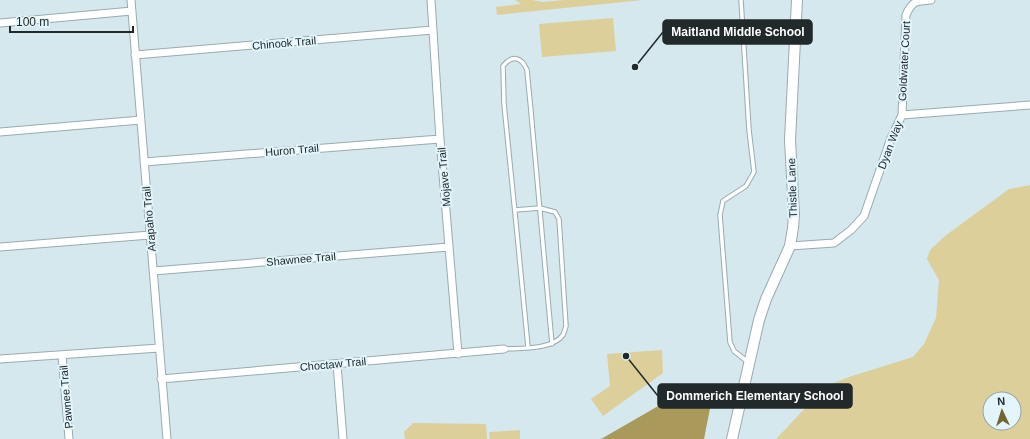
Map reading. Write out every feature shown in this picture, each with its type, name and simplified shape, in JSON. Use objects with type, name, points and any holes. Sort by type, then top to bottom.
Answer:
[{"type":"street","name":"Arapaho Trail","points":[[131,0],[167,439]]},
{"type":"street","name":"Mojave Trail","points":[[431,0],[440,138],[458,354]]},
{"type":"street","name":"Thistle Lane","points":[[732,439],[759,320],[766,299],[790,246],[794,214],[790,140],[797,0]]},
{"type":"street","name":"Goldwater Court","points":[[902,115],[906,16],[909,7],[916,1],[931,0]]},
{"type":"street","points":[[0,23],[132,11]]},
{"type":"street","name":"Chinook Trail","points":[[135,55],[434,30]]},
{"type":"street","name":"Dyan Way","points":[[790,246],[834,243],[851,230],[864,216],[891,138],[902,115],[1030,105]]},
{"type":"street","points":[[0,132],[141,120]]},
{"type":"street","name":"Huron Trail","points":[[144,162],[440,138]]},
{"type":"street","points":[[0,247],[150,235]]},
{"type":"street","name":"Shawnee Trail","points":[[153,271],[449,247]]},
{"type":"street","points":[[0,359],[159,348]]},
{"type":"street","name":"Choctaw Trail","points":[[161,379],[504,349]]},
{"type":"street","name":"Pawnee Trail","points":[[62,355],[69,439]]},
{"type":"street","points":[[337,364],[343,439]]},
{"type":"lane","points":[[741,0],[749,130],[754,172],[746,186],[723,201],[720,215],[730,342],[734,351],[749,363]]},
{"type":"lane","points":[[528,347],[504,111],[503,66],[512,58],[516,58],[524,63],[526,70],[552,344]]},
{"type":"lane","points":[[504,349],[552,344],[562,335],[566,326],[560,219],[555,212],[540,208],[515,210]]},
{"type":"shaded area","points":[[515,0],[532,0],[542,2],[565,0],[643,0],[497,15],[496,7],[521,4]]},
{"type":"shaded area","points":[[613,18],[616,51],[542,57],[539,24]]},
{"type":"shaded area","points":[[1030,185],[1030,439],[776,439],[826,386],[852,376],[913,357],[924,344],[936,318],[939,280],[927,259],[930,250],[945,236],[1009,189]]},
{"type":"shaded area","points":[[662,350],[663,373],[603,416],[591,399],[610,386],[607,354]]},
{"type":"shaded area","points":[[711,389],[713,393],[704,439],[601,439],[686,390]]},
{"type":"shaded area","points":[[413,423],[486,424],[487,439],[405,439],[404,432]]},
{"type":"shaded area","points":[[520,430],[520,439],[490,439],[489,432]]},
{"type":"place","name":"Maitland Middle School","points":[[635,67]]},
{"type":"place","name":"Dommerich Elementary School","points":[[626,356]]}]
